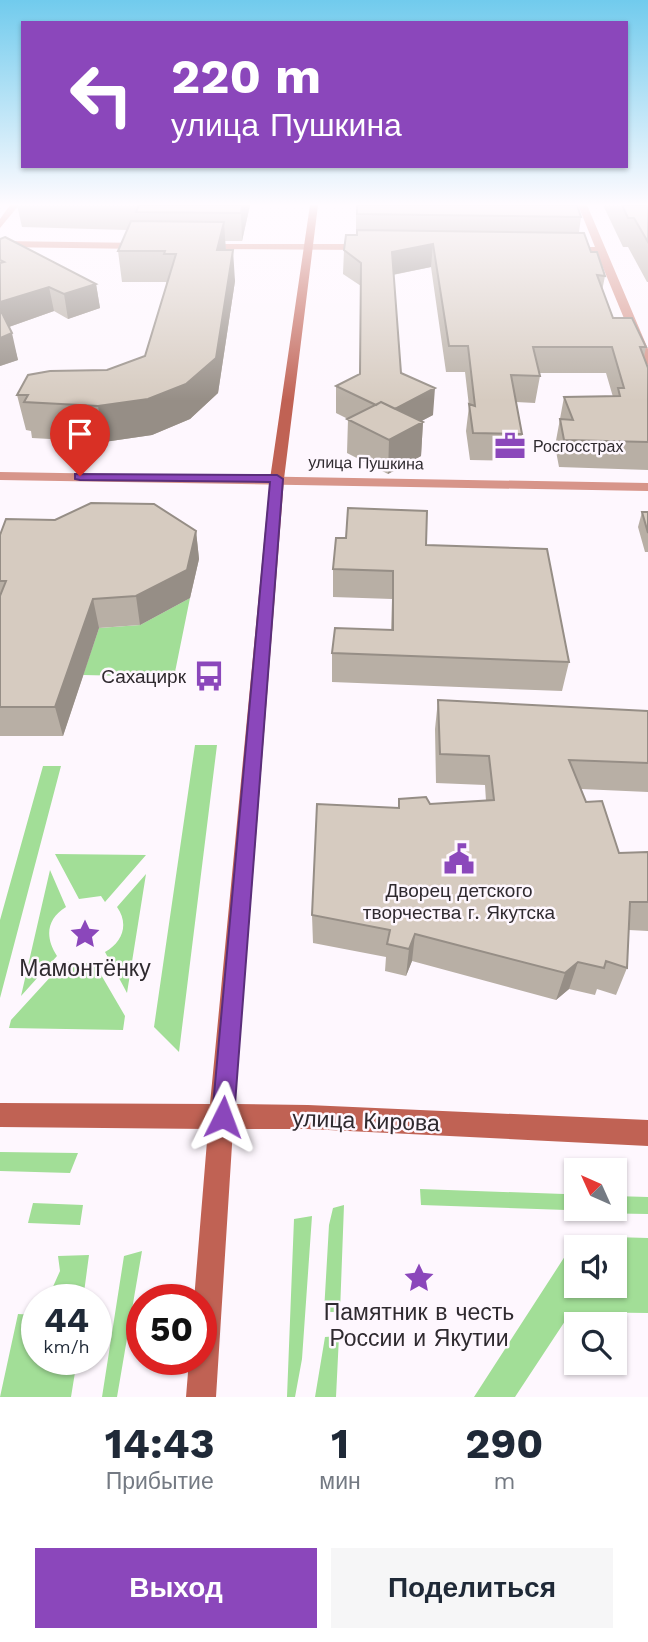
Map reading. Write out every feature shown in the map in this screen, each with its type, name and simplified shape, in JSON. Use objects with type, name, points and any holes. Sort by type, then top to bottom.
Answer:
[{"type":"main road","points":[[201,1397],[277,479],[306,270]]},
{"type":"main road","name":"улица Кирова","points":[[0,1115],[136,1119],[322,1118],[648,1133]]},
{"type":"street","points":[[610,270],[648,362]]},
{"type":"street","name":"улица Пушкина","points":[[0,476],[648,487]]},
{"type":"green space","points":[[190,598],[174,677],[83,675],[99,628],[140,625]]},
{"type":"green space","points":[[195,745],[217,745],[179,1052],[154,1027]]},
{"type":"green space","points":[[43,766],[61,766],[0,998],[0,920]]},
{"type":"green space","points":[[55,854],[146,855],[105,902],[101,896],[79,899]]},
{"type":"green space","points":[[50,870],[66,907],[51,923],[49,936],[57,956],[21,996]]},
{"type":"green space","points":[[146,874],[127,993],[105,952],[116,943],[122,932],[123,920],[117,907]]},
{"type":"green space","points":[[65,961],[80,965],[93,961],[125,1016],[123,1030],[9,1028],[11,1020]]},
{"type":"green space","points":[[0,1152],[78,1153],[70,1173],[0,1171]]},
{"type":"green space","points":[[420,1189],[564,1194],[564,1210],[421,1205]]},
{"type":"green space","points":[[627,1196],[648,1197],[648,1214],[627,1214]]},
{"type":"green space","points":[[33,1203],[83,1205],[80,1225],[28,1223]]},
{"type":"green space","points":[[344,1205],[340,1312],[324,1312],[329,1225],[333,1208]]},
{"type":"green space","points":[[312,1216],[302,1359],[295,1397],[287,1397],[294,1219]]},
{"type":"green space","points":[[627,1237],[648,1238],[648,1313],[564,1312],[564,1323],[515,1397],[474,1397],[564,1258],[564,1298],[627,1298]]},
{"type":"green space","points":[[142,1251],[136,1284],[126,1284],[126,1344],[117,1397],[102,1397],[105,1375],[112,1375],[112,1333],[124,1256]]},
{"type":"green space","points":[[89,1255],[85,1284],[54,1284],[60,1271],[58,1256]]},
{"type":"green space","points":[[18,1314],[21,1314],[21,1375],[75,1375],[71,1397],[0,1397]]},
{"type":"green space","points":[[339,1336],[336,1397],[315,1397],[325,1337]]},
{"type":"building","points":[[0,270],[69,270],[96,284],[64,294],[49,287],[0,302]]},
{"type":"building","points":[[171,270],[230,270],[216,358],[186,384],[148,399],[98,406],[24,402],[28,395],[17,395],[28,375],[50,371],[107,370],[145,356]]},
{"type":"building","points":[[361,270],[393,270],[401,373],[435,388],[395,409],[381,402],[376,405],[336,386],[360,374]]},
{"type":"building","points":[[437,270],[603,270],[605,276],[597,275],[613,318],[632,318],[646,347],[640,347],[648,368],[648,442],[564,440],[560,419],[573,420],[564,397],[620,396],[618,388],[624,388],[612,347],[533,347],[540,376],[511,375],[522,434],[473,433],[469,404],[475,406],[468,346],[449,346]]},
{"type":"building","points":[[0,309],[12,333],[0,338]]},
{"type":"building","points":[[381,402],[423,422],[389,440],[347,419]]},
{"type":"building","points":[[91,503],[154,504],[196,531],[187,570],[136,596],[93,599],[55,707],[0,707],[0,596],[6,581],[0,581],[0,535],[6,519],[55,520]]},
{"type":"building","points":[[348,508],[427,511],[426,545],[547,549],[569,662],[332,653],[335,628],[393,630],[393,571],[333,569],[336,538],[346,538]]},
{"type":"building","points":[[642,512],[648,512],[648,533]]},
{"type":"building","name":"Дворец детского творчества г. Якутска","points":[[438,700],[648,711],[648,763],[569,760],[586,802],[602,801],[619,853],[648,852],[648,902],[630,902],[627,968],[606,961],[604,968],[578,962],[565,973],[415,934],[409,949],[387,944],[390,930],[312,915],[317,804],[399,808],[399,799],[426,797],[430,804],[494,800],[489,756],[440,754]]},
{"type":"place","name":"Росгосстрах","points":[[510,446]]},
{"type":"place","name":"Сахацирк","points":[[209,676]]},
{"type":"place","name":"Дворец детского творчества г. Якутска","points":[[459,859]]},
{"type":"place","name":"Мамонтёнку","points":[[85,934]]},
{"type":"place","name":"Памятник в честь России и Якутии","points":[[419,1278]]},
{"type":"route","points":[[80,476],[277,479],[223,1117]]}]
